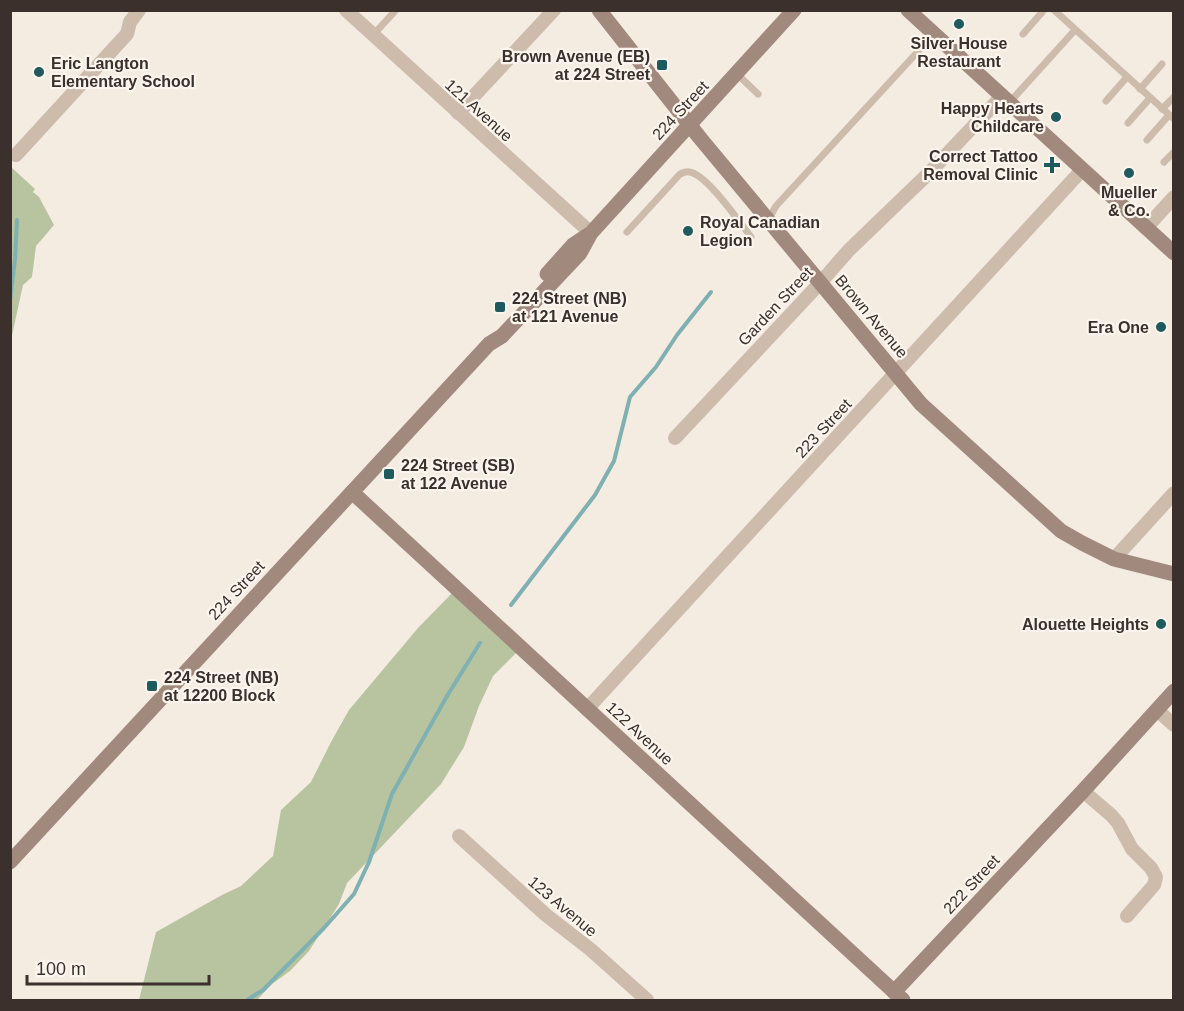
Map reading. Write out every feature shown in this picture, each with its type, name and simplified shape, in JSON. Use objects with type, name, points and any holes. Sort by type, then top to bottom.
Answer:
[{"type":"street","points":[[16,155],[127,34],[130,22],[139,10]]},
{"type":"street","name":"121 Avenue","points":[[346,10],[591,233]]},
{"type":"street","points":[[458,114],[554,10]]},
{"type":"street","name":"Brown Avenue","points":[[599,10],[690,126],[921,404],[1055,526],[1114,560],[1173,574]]},
{"type":"street","name":"224 Street","points":[[10,862],[489,344],[502,336],[580,253],[591,233],[794,10]]},
{"type":"street","points":[[908,10],[1173,253]]},
{"type":"street","name":"Garden Street","points":[[675,438],[821,282],[853,254],[930,172],[1006,99]]},
{"type":"street","name":"223 Street","points":[[587,709],[1082,170]]},
{"type":"street","points":[[1146,228],[1173,197]]},
{"type":"street","name":"122 Avenue","points":[[352,492],[894,998]]},
{"type":"street","points":[[1114,560],[1173,493]]},
{"type":"street","name":"222 Street","points":[[894,998],[1173,691]]},
{"type":"street","points":[[1157,710],[1173,725]]},
{"type":"street","points":[[1083,791],[1118,823],[1132,849],[1151,868],[1156,877],[1154,885],[1127,916]]},
{"type":"street","name":"123 Avenue","points":[[459,836],[546,915],[590,949],[647,1000]]},
{"type":"lane","points":[[373,35],[396,10]]},
{"type":"lane","points":[[1023,34],[1044,10]]},
{"type":"lane","points":[[1054,10],[1171,117],[1147,140]]},
{"type":"lane","points":[[1006,99],[1075,30]]},
{"type":"lane","points":[[768,220],[776,206],[934,34]]},
{"type":"lane","points":[[1140,89],[1162,64]]},
{"type":"lane","points":[[737,74],[758,94]]},
{"type":"lane","points":[[1106,101],[1127,77]]},
{"type":"lane","points":[[1162,109],[1173,97]]},
{"type":"lane","points":[[1128,123],[1150,98]]},
{"type":"lane","points":[[1164,162],[1173,152]]},
{"type":"lane","points":[[627,232],[680,174],[687,171],[695,174],[719,194],[751,237]]},
{"type":"green space","points":[[11,167],[35,189],[33,192],[39,197],[54,225],[36,246],[32,277],[23,285],[11,340]]},
{"type":"green space","points":[[456,589],[521,648],[493,676],[464,747],[441,784],[347,883],[339,904],[309,951],[257,1000],[139,1000],[156,932],[241,886],[273,856],[281,810],[311,782],[349,710],[418,628]]},
{"type":"waterway","points":[[10,300],[17,220]]},
{"type":"waterway","points":[[511,605],[595,495],[614,461],[630,397],[656,367],[677,335],[711,292]]},
{"type":"waterway","points":[[247,1000],[263,990],[354,894],[369,862],[392,794],[447,696],[480,643]]},
{"type":"place","name":"Silver House Restaurant","points":[[959,24]]},
{"type":"place","name":"Brown Avenue (EB) at 224 Street","points":[[662,65]]},
{"type":"place","name":"Eric Langton Elementary School","points":[[39,72]]},
{"type":"place","name":"Happy Hearts Childcare","points":[[1056,117]]},
{"type":"place","name":"Correct Tattoo Removal Clinic","points":[[1052,165]]},
{"type":"place","name":"Mueller & Co.","points":[[1129,173]]},
{"type":"place","name":"Royal Canadian Legion","points":[[688,231]]},
{"type":"place","name":"224 Street (NB) at 121 Avenue","points":[[500,307]]},
{"type":"place","name":"Era One","points":[[1161,327]]},
{"type":"place","name":"224 Street (SB) at 122 Avenue","points":[[389,474]]},
{"type":"place","name":"Alouette Heights","points":[[1161,624]]},
{"type":"place","name":"224 Street (NB) at 12200 Block","points":[[152,686]]}]
